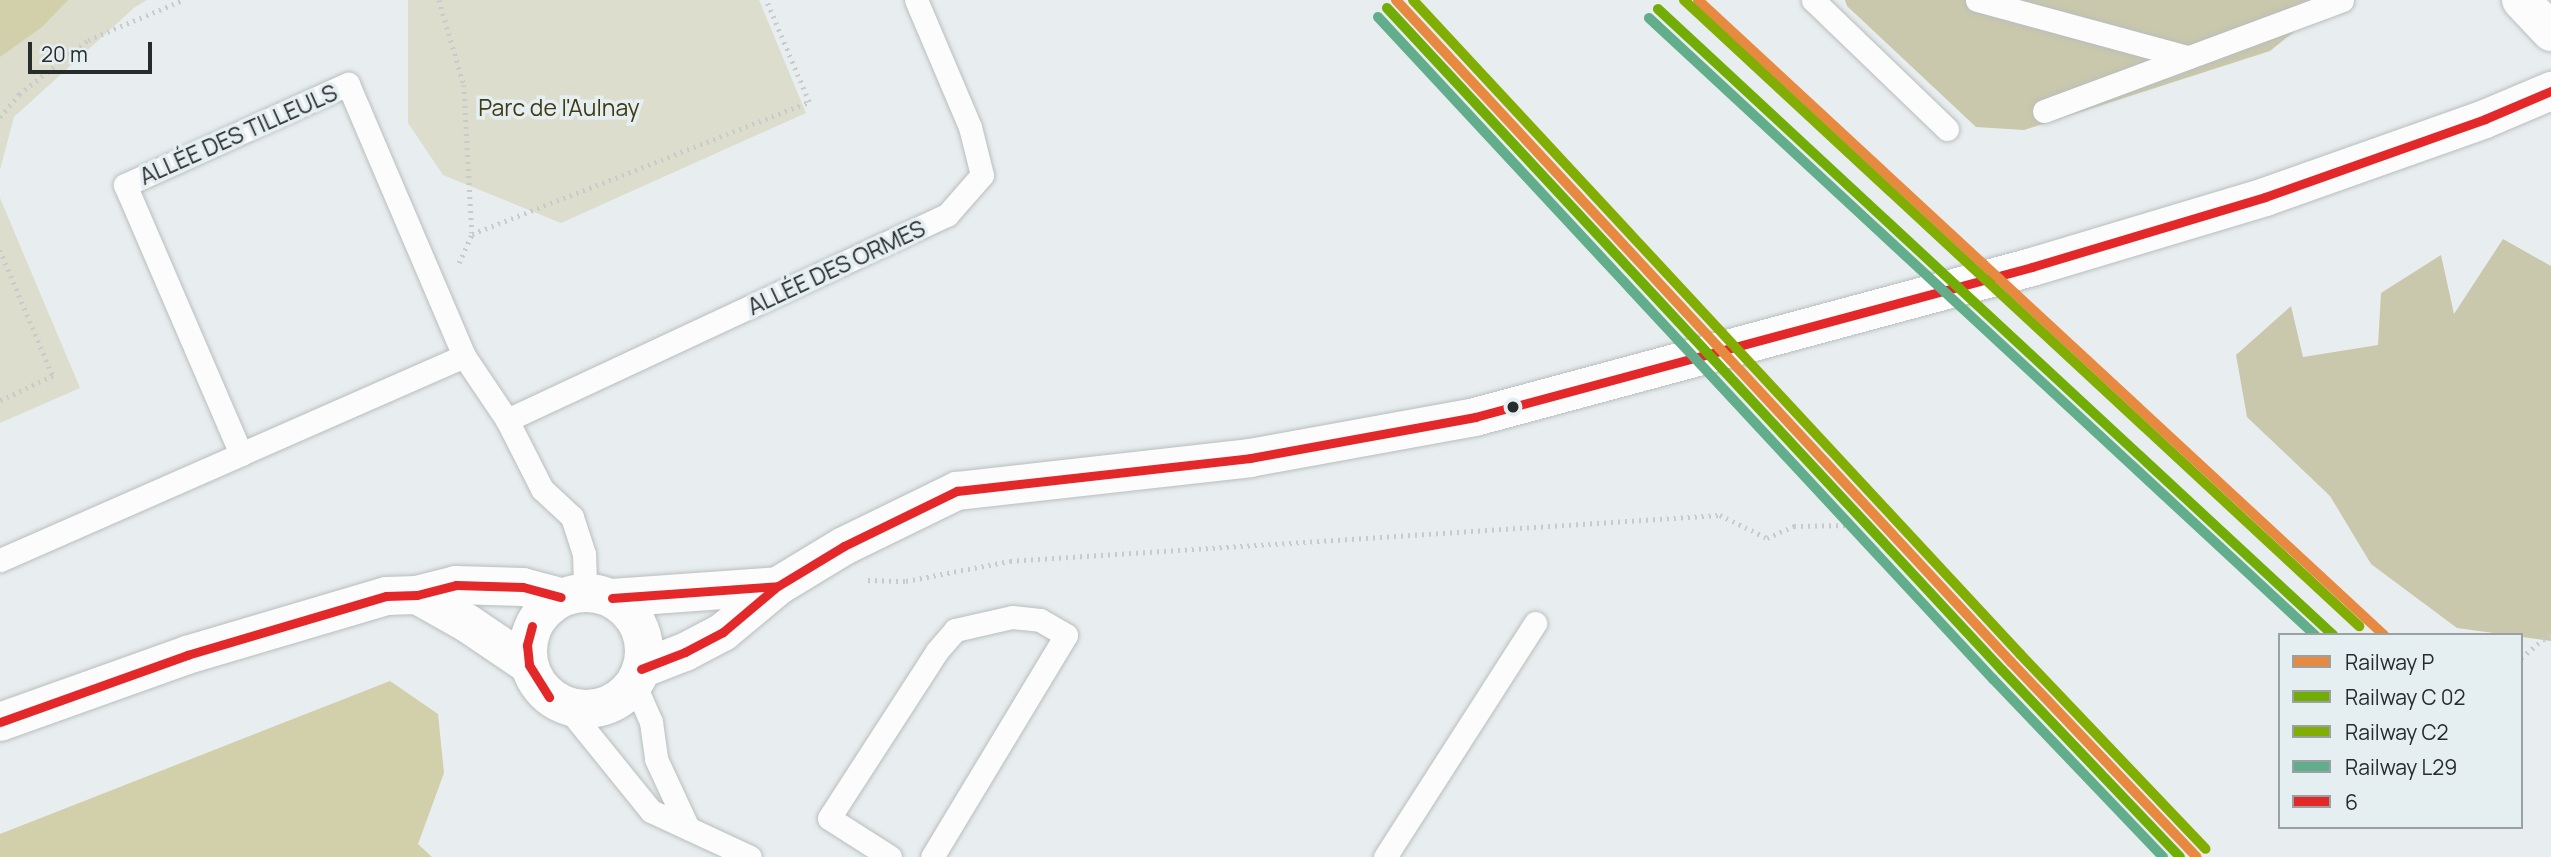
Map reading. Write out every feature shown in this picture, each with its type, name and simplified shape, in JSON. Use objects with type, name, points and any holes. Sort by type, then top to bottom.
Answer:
[{"type":"street","points":[[2521,0],[2551,32]]},
{"type":"street","points":[[638,676],[642,636],[636,621],[586,596],[539,614],[532,626],[527,645],[528,665],[537,682],[549,697],[566,706],[597,708],[624,695],[638,676],[723,632],[778,586],[814,564],[957,491],[1124,475],[1356,441],[1475,417],[2032,267],[2265,197],[2485,119],[2551,91]]},
{"type":"street","points":[[0,722],[187,655],[386,596],[417,595],[456,585],[523,587],[586,596],[778,586]]},
{"type":"street","points":[[417,595],[467,623],[528,665]]},
{"type":"lane","name":"ALLÉE DES ORMES","points":[[507,419],[947,215],[982,175],[970,127],[916,0]]},
{"type":"lane","points":[[1813,0],[1947,129]]},
{"type":"lane","points":[[1977,0],[2187,57]]},
{"type":"lane","points":[[2044,111],[2342,0]]},
{"type":"lane","name":"ALLÉE DES TILLEULS","points":[[241,454],[125,185],[348,84],[464,356],[507,419],[542,489],[572,517],[584,554],[586,596]]},
{"type":"lane","points":[[0,560],[464,356]]},
{"type":"lane","points":[[890,857],[829,818],[937,651],[955,630],[1012,617],[1040,620],[1066,635],[932,857]]},
{"type":"lane","points":[[1385,857],[1535,623]]},
{"type":"lane","points":[[638,676],[656,759],[688,828]]},
{"type":"lane","points":[[566,706],[651,811],[750,857]]},
{"type":"path","points":[[0,117],[19,94],[88,40],[183,0]]},
{"type":"path","points":[[439,0],[464,85],[472,234],[441,302]]},
{"type":"path","points":[[472,234],[808,102],[766,0]]},
{"type":"path","points":[[0,250],[53,376],[0,401]]},
{"type":"path","points":[[814,564],[866,580],[906,581],[1010,561],[1720,515],[1767,538],[1794,526],[1853,525]]},
{"type":"path","points":[[2523,656],[2551,633]]},
{"type":"green space","points":[[0,0],[147,0],[135,7],[14,117],[0,170]]},
{"type":"green space","name":"Parc de l'Aulnay","points":[[408,0],[759,0],[806,113],[561,223],[443,175],[408,123]]},
{"type":"green space","points":[[1845,0],[2313,0],[2300,27],[2270,51],[2024,130],[1976,127],[1847,6]]},
{"type":"green space","points":[[0,198],[80,388],[0,423]]},
{"type":"green space","points":[[2503,239],[2551,266],[2551,641],[2523,637],[2523,633],[2493,633],[2457,628],[2371,564],[2330,496],[2247,417],[2236,355],[2291,306],[2303,357],[2378,345],[2381,293],[2441,255],[2454,314]]},
{"type":"shaded area","points":[[0,0],[68,0],[42,27],[0,57]]},
{"type":"shaded area","points":[[390,681],[438,714],[444,773],[418,844],[432,857],[0,857],[0,834]]},
{"type":"rail line","name":"P","points":[[1396,0],[2011,662],[2197,857]]},
{"type":"rail line","name":"C2","points":[[1413,0],[2020,654],[2206,849]]},
{"type":"rail line","name":"C2","points":[[1684,0],[2359,626]]},
{"type":"rail line","name":"P","points":[[1698,0],[2382,633]]},
{"type":"rail line","name":"L29","points":[[1378,17],[1993,679],[2163,857]]},
{"type":"rail line","name":"L29","points":[[1649,18],[2313,633]]},
{"type":"transit line","points":[[1387,8],[2002,670],[2180,857]]},
{"type":"transit line","points":[[1658,9],[2331,633]]},
{"type":"transit line","name":"6","points":[[612,598],[778,586],[844,546],[957,491],[1250,458],[1475,417],[2032,267],[2265,197],[2485,119],[2551,91]]},
{"type":"transit line","name":"6","points":[[0,722],[187,655],[386,596],[417,595],[456,585],[523,587],[561,597]]},
{"type":"transit line","name":"6","points":[[641,669],[685,652],[723,632],[775,588]]},
{"type":"transit line","name":"6","points":[[532,626],[527,645],[529,665],[549,697]]}]
